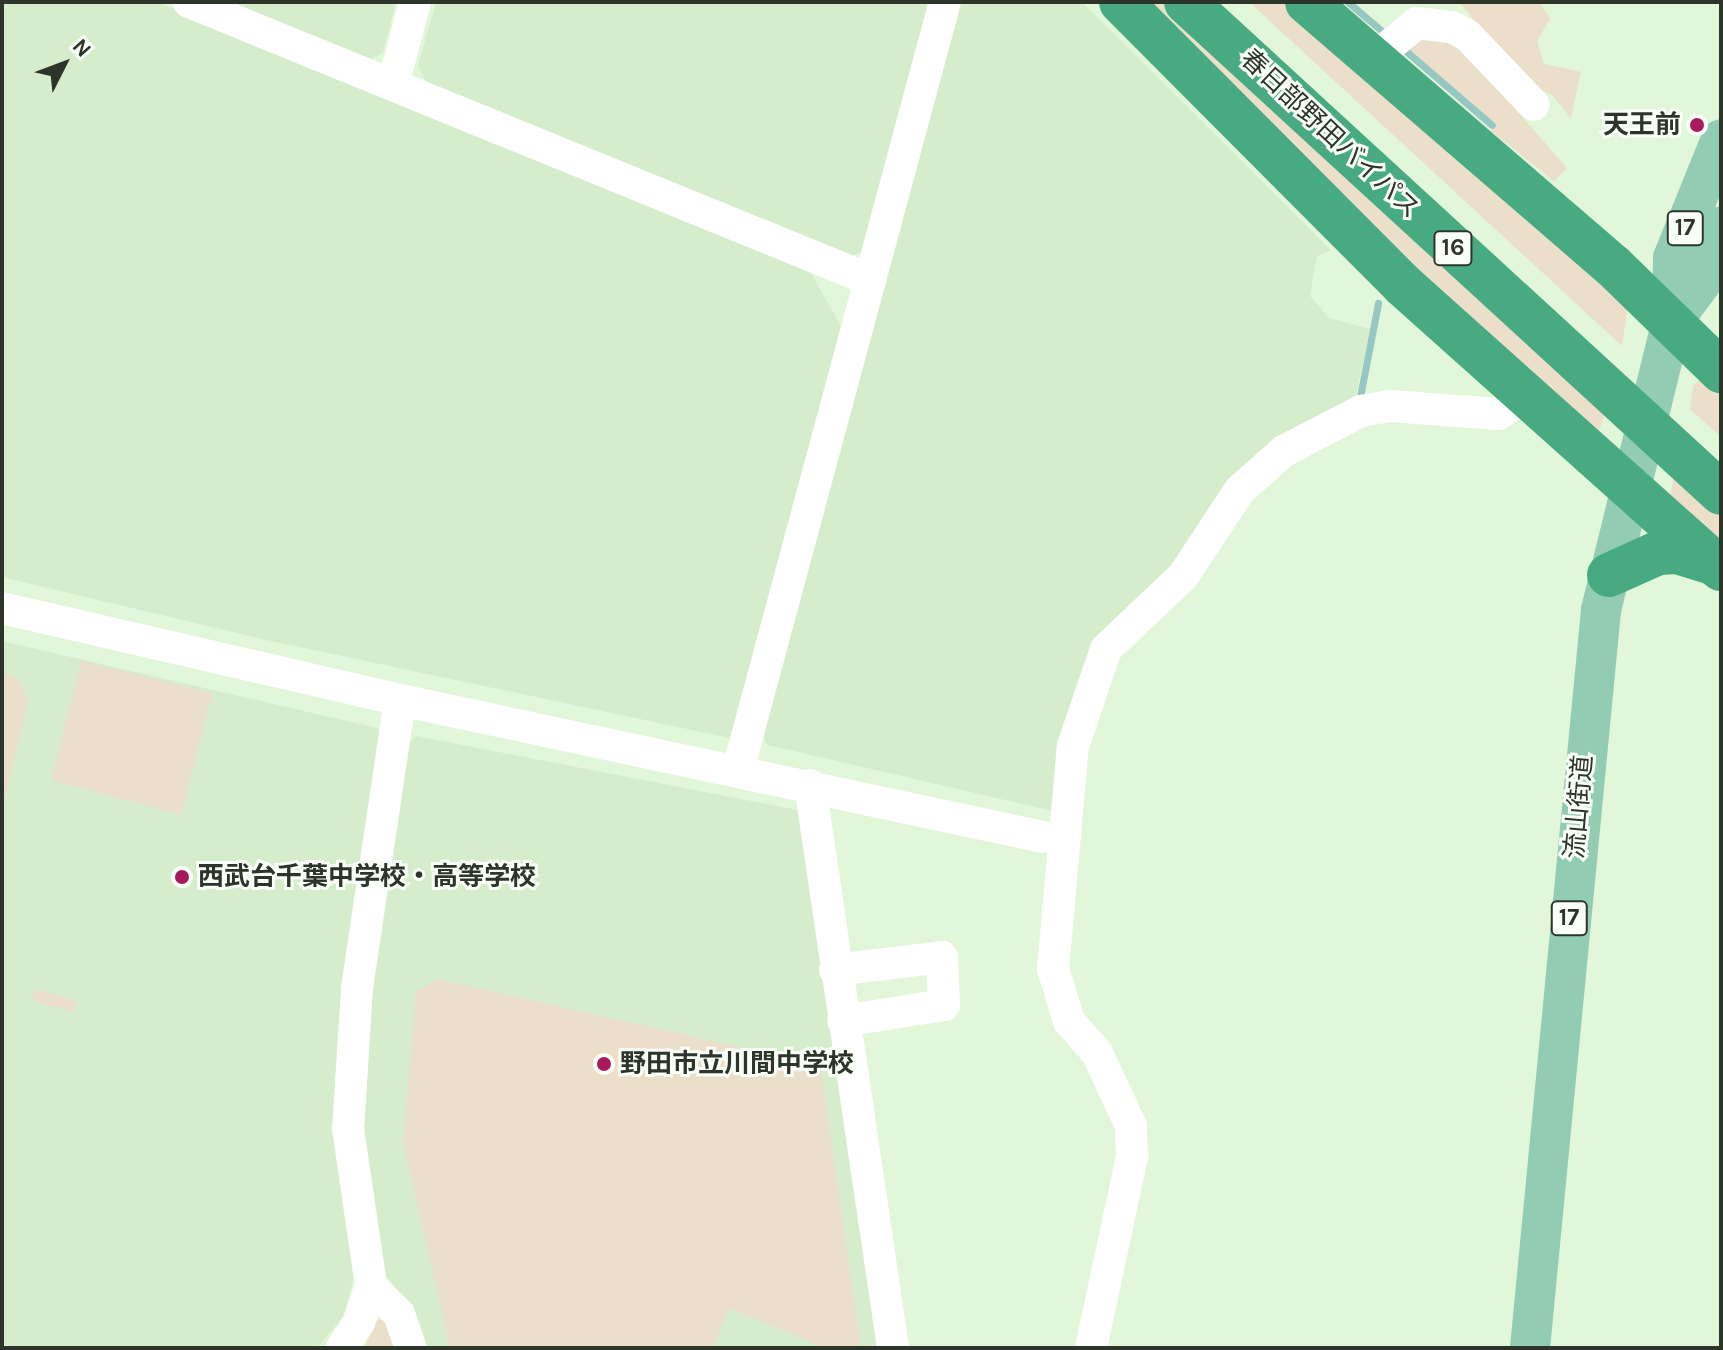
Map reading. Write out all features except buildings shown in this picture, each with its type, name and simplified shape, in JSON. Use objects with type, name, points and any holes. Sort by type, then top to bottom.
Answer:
[{"type":"highway","name":"16","points":[[1121,2],[1281,167],[1523,397],[1718,566]]},
{"type":"highway","name":"春日部野田バイパス","points":[[1186,2],[1721,493]]},
{"type":"highway","name":"春日部野田バイパス","points":[[1228,2],[1721,455]]},
{"type":"highway","points":[[1307,2],[1672,322],[1721,371]]},
{"type":"highway","points":[[1609,575],[1658,553],[1677,552],[1718,566]]},
{"type":"main road","name":"流山街道","points":[[1530,1348],[1590,688],[1609,575],[1672,322],[1673,258],[1721,139]]},
{"type":"main road","name":"流山街道","points":[[1672,322],[1701,283],[1721,226]]},
{"type":"street","points":[[189,2],[871,280]]},
{"type":"street","points":[[393,85],[415,2]]},
{"type":"street","points":[[738,770],[945,2]]},
{"type":"street","points":[[1373,59],[1417,23],[1452,27],[1468,36],[1534,105]]},
{"type":"street","points":[[1091,1348],[1132,1157],[1131,1126],[1097,1053],[1069,1021],[1053,969],[1073,746],[1106,649],[1183,576],[1240,490],[1284,451],[1361,411],[1390,406],[1499,414],[1523,397]]},
{"type":"street","points":[[2,608],[400,700],[1043,837]]},
{"type":"street","points":[[342,1348],[371,1286],[348,1129],[357,988],[400,700]]},
{"type":"street","points":[[810,785],[893,1348]]},
{"type":"street","points":[[835,970],[942,957],[944,1005],[843,1021]]},
{"type":"street","points":[[371,1286],[399,1314],[411,1348]]},
{"type":"shaded area","points":[[2,2],[157,2],[809,270],[842,328],[730,738],[262,639],[2,577]]},
{"type":"shaded area","points":[[229,2],[396,2],[383,52],[370,60]]},
{"type":"shaded area","points":[[436,2],[929,2],[863,251],[849,257],[427,83],[418,66]]},
{"type":"shaded area","points":[[958,2],[1082,2],[1331,250],[1317,256],[1310,296],[1329,318],[1370,329],[1355,399],[1124,610],[1093,645],[1058,743],[1053,811],[768,745],[759,732]]},
{"type":"shaded area","points":[[1136,2],[1167,2],[1607,407],[1595,444]]},
{"type":"shaded area","points":[[1249,2],[1286,2],[1629,300],[1622,346]]},
{"type":"shaded area","points":[[1459,2],[1540,2],[1550,19],[1537,41],[1544,64],[1581,72],[1571,118],[1551,94],[1531,86]]},
{"type":"shaded area","points":[[1448,32],[1567,168],[1554,181],[1491,131],[1496,124],[1400,43]]},
{"type":"shaded area","points":[[1707,374],[1721,388],[1721,437],[1690,409],[1693,386]]},
{"type":"shaded area","points":[[1675,471],[1721,513],[1721,552],[1670,497]]},
{"type":"shaded area","name":"西武台千葉中学校・高等学校","points":[[2,641],[377,728],[382,737],[355,1273],[343,1317],[317,1348],[2,1348]]},
{"type":"shaded area","points":[[81,661],[212,693],[181,815],[51,780]]},
{"type":"shaded area","points":[[2,671],[19,679],[28,702],[2,810]]},
{"type":"shaded area","name":"野田市立川間中学校","points":[[416,736],[803,811],[883,1348],[418,1348],[400,1294],[386,1276],[364,1133],[371,996],[408,743]]},
{"type":"shaded area","points":[[437,979],[780,1056],[780,1064],[821,1069],[861,1348],[825,1348],[729,1308],[713,1348],[450,1348],[403,1142],[416,991]]},
{"type":"shaded area","points":[[38,990],[75,1000],[77,1007],[72,1011],[35,1002],[31,995]]},
{"type":"shaded area","points":[[378,1320],[391,1320],[402,1348],[364,1348]]},
{"type":"waterway","points":[[1348,2],[1383,32]]},
{"type":"waterway","points":[[1400,46],[1492,125]]},
{"type":"waterway","points":[[1359,402],[1378,303]]},
{"type":"place","name":"天王前","points":[[1697,125]]},
{"type":"place","name":"西武台千葉中学校・高等学校","points":[[182,877]]},
{"type":"place","name":"野田市立川間中学校","points":[[604,1064]]}]
